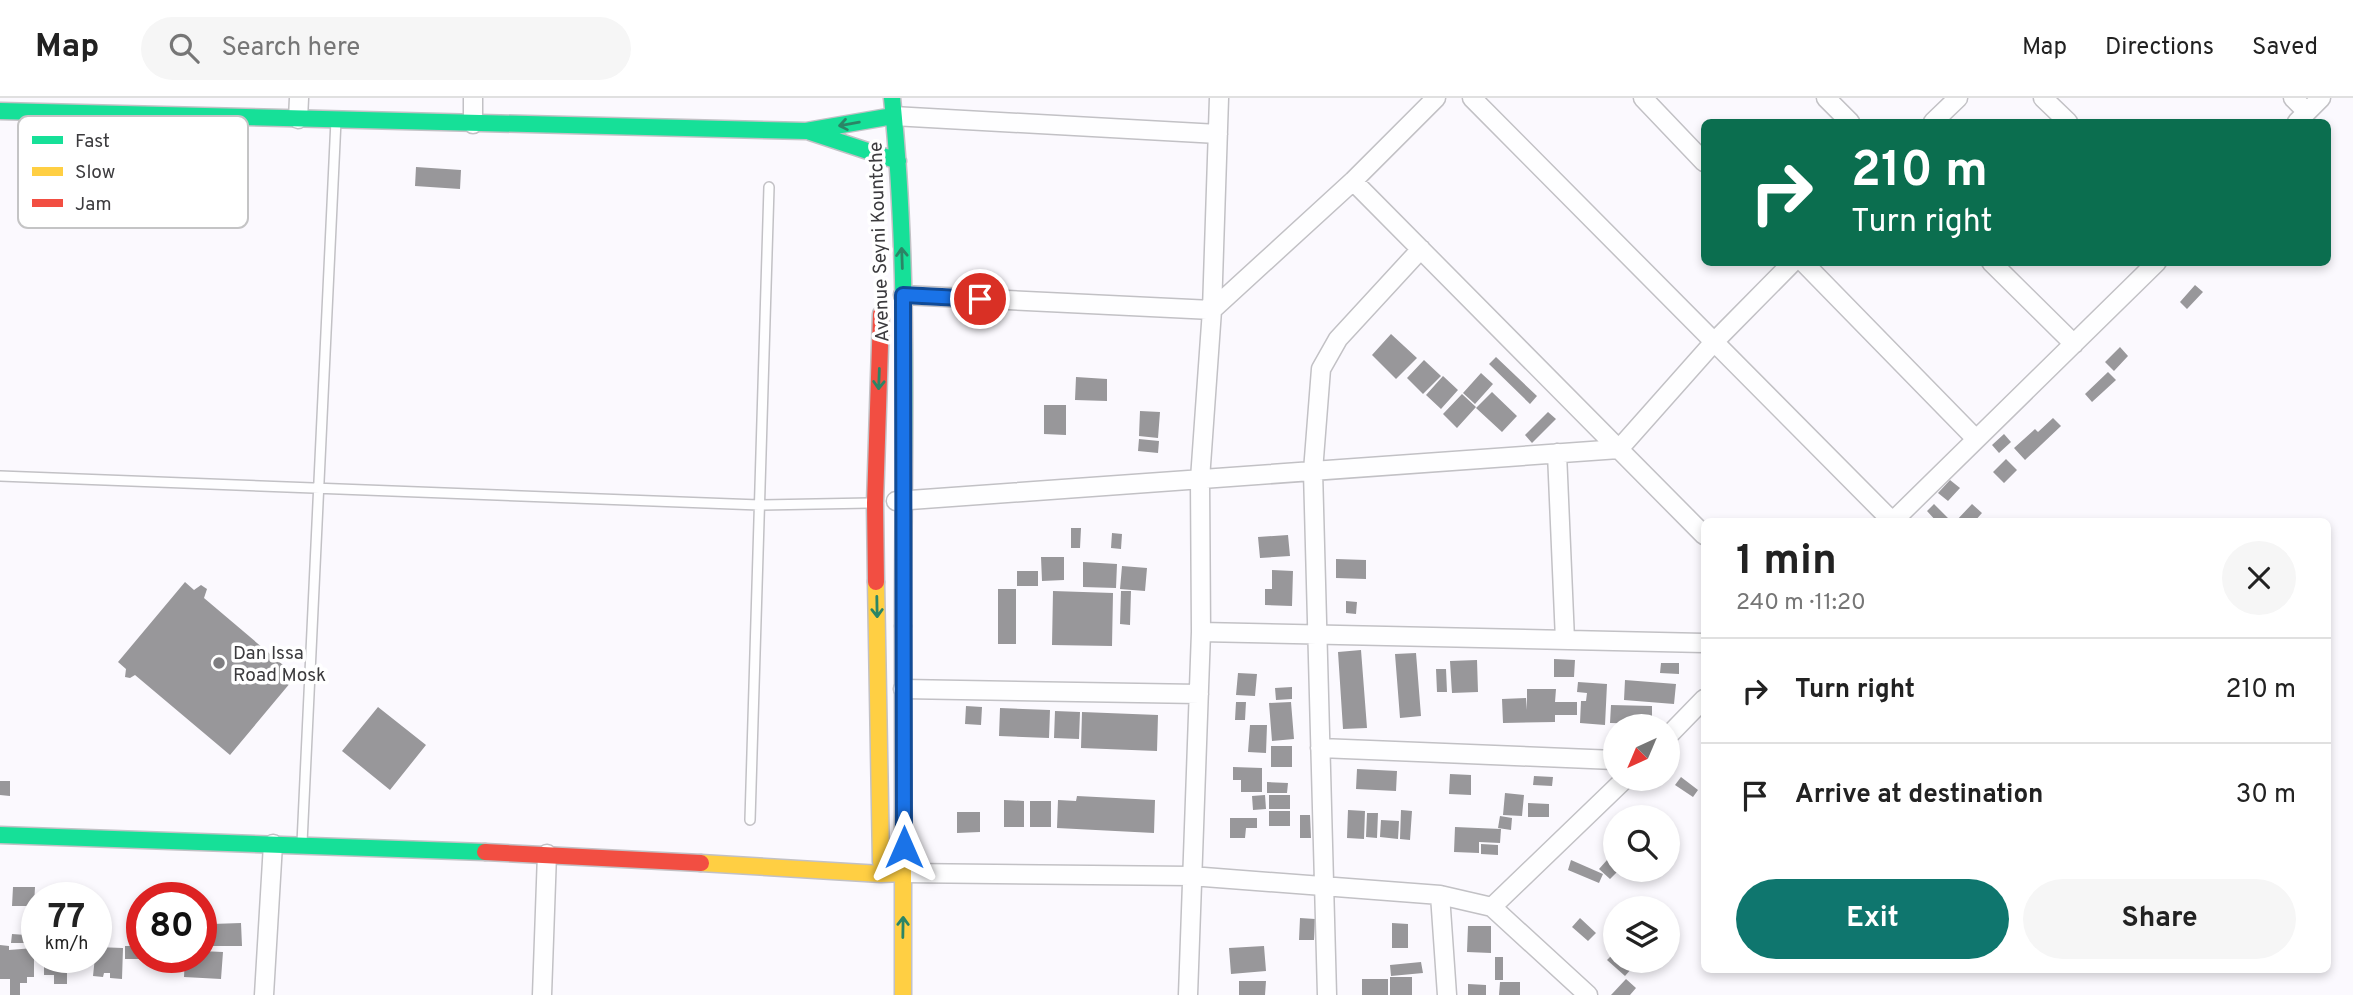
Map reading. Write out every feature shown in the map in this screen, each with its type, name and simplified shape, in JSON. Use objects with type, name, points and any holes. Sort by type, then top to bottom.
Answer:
[{"type":"main road","points":[[248,118],[806,131],[892,107]]},
{"type":"main road","name":"Avenue Seyni Kountche","points":[[892,107],[892,159],[903,295],[903,995]]},
{"type":"main road","points":[[0,111],[186,116]]},
{"type":"main road","points":[[806,131],[892,159]]},
{"type":"main road","name":"Avenue Seyni Kountche","points":[[883,188],[892,159]]},
{"type":"main road","name":"Avenue Seyni Kountche","points":[[881,298],[875,503],[881,880]]},
{"type":"main road","points":[[0,835],[547,854],[881,880],[904,873]]},
{"type":"street","points":[[298,119],[299,98]]},
{"type":"street","points":[[473,98],[473,124]]},
{"type":"street","points":[[1188,995],[1201,632],[1200,479],[1212,310],[1219,98]]},
{"type":"street","points":[[903,295],[1212,310],[1353,181],[1436,98]]},
{"type":"street","points":[[1472,98],[1889,518]]},
{"type":"street","points":[[1643,98],[1701,159]]},
{"type":"street","points":[[1826,98],[1847,119]]},
{"type":"street","points":[[1936,119],[1958,98]]},
{"type":"street","points":[[2043,98],[2065,119]]},
{"type":"street","points":[[2293,98],[2302,117],[2321,98]]},
{"type":"street","points":[[892,107],[1218,134]]},
{"type":"street","points":[[1353,181],[1701,531]]},
{"type":"street","points":[[1326,995],[1313,471],[1321,369],[1338,339],[1421,249]]},
{"type":"street","points":[[875,503],[1619,449],[1714,342],[1789,266]]},
{"type":"street","points":[[1807,266],[1976,439]]},
{"type":"street","points":[[1995,266],[2074,344]]},
{"type":"street","points":[[1895,518],[2153,266]]},
{"type":"street","points":[[1557,453],[1565,640]]},
{"type":"street","points":[[1201,632],[1701,643]]},
{"type":"street","points":[[903,689],[1199,694]]},
{"type":"street","points":[[1680,724],[1701,702]]},
{"type":"street","points":[[1320,748],[1603,760]]},
{"type":"street","points":[[1492,907],[1613,791]]},
{"type":"street","points":[[264,995],[274,844]]},
{"type":"street","points":[[542,995],[547,854]]},
{"type":"street","points":[[904,873],[1191,876],[1440,895],[1492,907],[1588,995]]},
{"type":"street","points":[[1440,895],[1447,995]]},
{"type":"lane","points":[[302,845],[336,120]]},
{"type":"lane","points":[[750,820],[769,187]]},
{"type":"lane","points":[[0,477],[759,505],[875,503]]},
{"type":"building","points":[[416,167],[461,170],[460,189],[415,186]]},
{"type":"building","points":[[2195,285],[2203,292],[2187,309],[2180,302]]},
{"type":"building","points":[[1391,334],[1417,358],[1396,379],[1372,355]]},
{"type":"building","points":[[2120,347],[2128,356],[2114,371],[2105,362]]},
{"type":"building","points":[[1496,357],[1537,396],[1530,404],[1489,364]]},
{"type":"building","points":[[1424,360],[1441,376],[1423,394],[1407,378]]},
{"type":"building","points":[[2108,372],[2116,380],[2092,402],[2085,394]]},
{"type":"building","points":[[1481,373],[1493,384],[1475,404],[1463,393]]},
{"type":"building","points":[[1443,376],[1458,390],[1441,409],[1426,395]]},
{"type":"building","points":[[1076,377],[1107,379],[1107,401],[1075,400]]},
{"type":"building","points":[[1492,392],[1517,416],[1502,432],[1476,408]]},
{"type":"building","points":[[1462,394],[1476,407],[1457,428],[1443,414]]},
{"type":"building","points":[[1044,405],[1066,405],[1066,435],[1044,434]]},
{"type":"building","points":[[1140,411],[1160,412],[1158,438],[1139,436]]},
{"type":"building","points":[[1548,412],[1556,419],[1532,443],[1525,435]]},
{"type":"building","points":[[2053,418],[2061,426],[2025,460],[2014,448],[2035,429],[2038,432]]},
{"type":"building","points":[[2004,434],[2011,442],[1999,453],[1992,445]]},
{"type":"building","points":[[1139,439],[1159,441],[1158,453],[1138,451]]},
{"type":"building","points":[[2006,459],[2017,470],[2004,483],[1993,472]]},
{"type":"building","points":[[1950,480],[1960,488],[1948,501],[1938,493]]},
{"type":"building","points":[[1934,504],[1948,518],[1933,518],[1927,511]]},
{"type":"building","points":[[1972,504],[1982,513],[1978,518],[1959,518]]},
{"type":"building","points":[[1071,528],[1081,528],[1080,548],[1071,548]]},
{"type":"building","points":[[1112,533],[1122,534],[1121,549],[1111,548]]},
{"type":"building","points":[[1288,535],[1290,556],[1260,558],[1258,537]]},
{"type":"building","points":[[1041,557],[1064,557],[1064,580],[1042,581]]},
{"type":"building","points":[[1336,559],[1366,560],[1366,579],[1336,578]]},
{"type":"building","points":[[1083,562],[1117,564],[1116,588],[1083,587]]},
{"type":"building","points":[[1122,566],[1147,568],[1145,591],[1120,589]]},
{"type":"building","points":[[1272,570],[1293,571],[1292,606],[1265,605],[1265,589],[1272,589]]},
{"type":"building","points":[[1017,571],[1038,571],[1038,586],[1017,586]]},
{"type":"building","points":[[185,582],[194,590],[201,585],[207,589],[204,598],[296,676],[230,755],[135,675],[125,677],[126,669],[118,662]]},
{"type":"building","points":[[998,589],[1016,589],[1016,644],[998,644]]},
{"type":"building","points":[[1053,591],[1113,593],[1112,646],[1052,645]]},
{"type":"building","points":[[1121,591],[1131,591],[1130,625],[1120,624]]},
{"type":"building","points":[[1346,601],[1357,602],[1356,614],[1346,613]]},
{"type":"building","points":[[1361,650],[1367,728],[1343,729],[1338,652]]},
{"type":"building","points":[[1416,653],[1421,716],[1400,718],[1395,654]]},
{"type":"building","points":[[1554,659],[1575,660],[1574,677],[1554,677]]},
{"type":"building","points":[[1477,660],[1478,692],[1452,693],[1450,661]]},
{"type":"building","points":[[1661,663],[1679,663],[1679,674],[1660,673]]},
{"type":"building","points":[[1436,669],[1446,669],[1447,692],[1437,692]]},
{"type":"building","points":[[1238,673],[1257,674],[1255,696],[1236,695]]},
{"type":"building","points":[[1625,680],[1676,684],[1674,704],[1624,700]]},
{"type":"building","points":[[1578,682],[1607,684],[1603,725],[1580,723],[1581,701],[1586,701],[1587,693],[1577,692]]},
{"type":"building","points":[[1292,687],[1292,699],[1276,700],[1275,688]]},
{"type":"building","points":[[1527,689],[1556,689],[1555,702],[1577,702],[1577,715],[1555,715],[1555,722],[1503,723],[1502,699],[1526,698],[1527,710]]},
{"type":"building","points":[[1236,702],[1246,702],[1245,720],[1235,720]]},
{"type":"building","points":[[1291,702],[1294,739],[1272,741],[1269,703]]},
{"type":"building","points":[[1611,705],[1652,706],[1652,714],[1610,714]]},
{"type":"building","points":[[966,706],[982,707],[981,725],[965,724]]},
{"type":"building","points":[[378,707],[426,745],[390,790],[342,751]]},
{"type":"building","points":[[1000,708],[1050,710],[1049,738],[999,736]]},
{"type":"building","points":[[1055,711],[1080,712],[1079,739],[1054,738]]},
{"type":"building","points":[[1082,712],[1158,715],[1157,751],[1081,748]]},
{"type":"building","points":[[1250,725],[1267,725],[1266,753],[1248,752]]},
{"type":"building","points":[[1271,746],[1292,746],[1292,767],[1271,767]]},
{"type":"building","points":[[1233,767],[1262,768],[1262,792],[1241,792],[1241,780],[1233,780]]},
{"type":"building","points":[[1357,769],[1397,771],[1396,791],[1356,789]]},
{"type":"building","points":[[1450,774],[1471,775],[1471,795],[1449,794]]},
{"type":"building","points":[[1534,776],[1553,777],[1552,786],[1533,785]]},
{"type":"building","points":[[1680,778],[1698,790],[1693,797],[1680,788]]},
{"type":"building","points":[[0,781],[10,781],[10,796],[0,795]]},
{"type":"building","points":[[1267,782],[1288,783],[1287,793],[1267,793]]},
{"type":"building","points":[[1505,793],[1524,795],[1522,816],[1503,815]]},
{"type":"building","points":[[1265,795],[1266,809],[1253,810],[1252,796]]},
{"type":"building","points":[[1269,795],[1290,795],[1290,809],[1269,809]]},
{"type":"building","points":[[1077,796],[1155,800],[1154,833],[1057,828],[1058,800],[1076,801]]},
{"type":"building","points":[[1004,800],[1024,801],[1024,827],[1004,827]]},
{"type":"building","points":[[1030,801],[1051,801],[1051,827],[1030,827]]},
{"type":"building","points":[[1528,803],[1549,804],[1549,817],[1528,817]]},
{"type":"building","points":[[1348,810],[1365,811],[1364,839],[1347,838]]},
{"type":"building","points":[[1401,810],[1412,811],[1410,840],[1400,839]]},
{"type":"building","points":[[1269,811],[1290,811],[1290,826],[1269,826]]},
{"type":"building","points":[[957,812],[980,812],[980,832],[957,833]]},
{"type":"building","points":[[1367,813],[1378,813],[1377,838],[1366,837]]},
{"type":"building","points":[[1300,815],[1310,815],[1311,838],[1300,838]]},
{"type":"building","points":[[1500,816],[1512,818],[1511,830],[1498,828]]},
{"type":"building","points":[[1230,818],[1257,818],[1257,828],[1246,828],[1245,838],[1230,838]]},
{"type":"building","points":[[1381,820],[1399,821],[1398,839],[1380,837]]},
{"type":"building","points":[[1455,827],[1501,829],[1500,843],[1479,842],[1479,853],[1454,852]]},
{"type":"building","points":[[1481,844],[1498,845],[1498,855],[1481,854]]},
{"type":"building","points":[[1571,860],[1603,874],[1599,883],[1568,870]]},
{"type":"building","points":[[13,887],[21,887],[21,906],[12,906]]},
{"type":"building","points":[[1300,918],[1315,919],[1314,940],[1299,940]]},
{"type":"building","points":[[1580,918],[1596,933],[1588,941],[1572,927]]},
{"type":"building","points":[[241,923],[242,946],[217,946],[217,924]]},
{"type":"building","points":[[1392,923],[1408,924],[1408,948],[1392,948]]},
{"type":"building","points":[[1468,926],[1491,926],[1491,953],[1467,952]]},
{"type":"building","points":[[12,934],[21,935],[21,943],[11,943]]},
{"type":"building","points":[[0,945],[9,946],[9,950],[21,949],[21,973],[34,973],[34,977],[27,977],[27,983],[20,983],[20,995],[10,995],[10,979],[0,979]]},
{"type":"building","points":[[1264,946],[1266,971],[1231,974],[1229,948]]},
{"type":"building","points":[[112,948],[123,948],[122,979],[110,978]]},
{"type":"building","points":[[217,952],[223,952],[221,979],[184,977],[184,973],[217,973]]},
{"type":"building","points":[[1495,957],[1503,957],[1503,980],[1495,980]]},
{"type":"building","points":[[1421,962],[1423,973],[1391,976],[1390,965]]},
{"type":"building","points":[[67,973],[67,984],[54,984],[54,975],[44,975]]},
{"type":"building","points":[[93,973],[104,973],[103,977],[93,976]]},
{"type":"building","points":[[1390,977],[1412,977],[1412,995],[1390,995]]},
{"type":"building","points":[[1362,979],[1388,979],[1388,995],[1362,995]]},
{"type":"building","points":[[1626,979],[1636,988],[1630,995],[1611,995]]},
{"type":"building","points":[[1239,981],[1266,981],[1265,995],[1239,995]]},
{"type":"building","points":[[1500,982],[1520,982],[1520,995],[1499,995]]},
{"type":"building","points":[[1468,984],[1486,985],[1486,995],[1468,995]]},
{"type":"traffic: fast","points":[[892,98],[898,164],[903,296],[903,626]]},
{"type":"traffic: fast","points":[[0,111],[202,116]]},
{"type":"traffic: fast","points":[[248,117],[806,131],[893,116]]},
{"type":"traffic: fast","points":[[810,132],[898,161]]},
{"type":"traffic: fast","points":[[0,835],[485,852]]},
{"type":"traffic: slow","points":[[876,582],[881,862]]},
{"type":"traffic: slow","points":[[903,626],[903,995]]},
{"type":"traffic: slow","points":[[701,863],[903,873]]},
{"type":"traffic: jam","points":[[876,582],[875,503],[881,314]]},
{"type":"traffic: jam","points":[[485,852],[701,863]]},
{"type":"place","name":"Dan Issa Road Mosk","points":[[219,663]]},
{"type":"route","points":[[904,847],[903,295],[980,299]]}]
